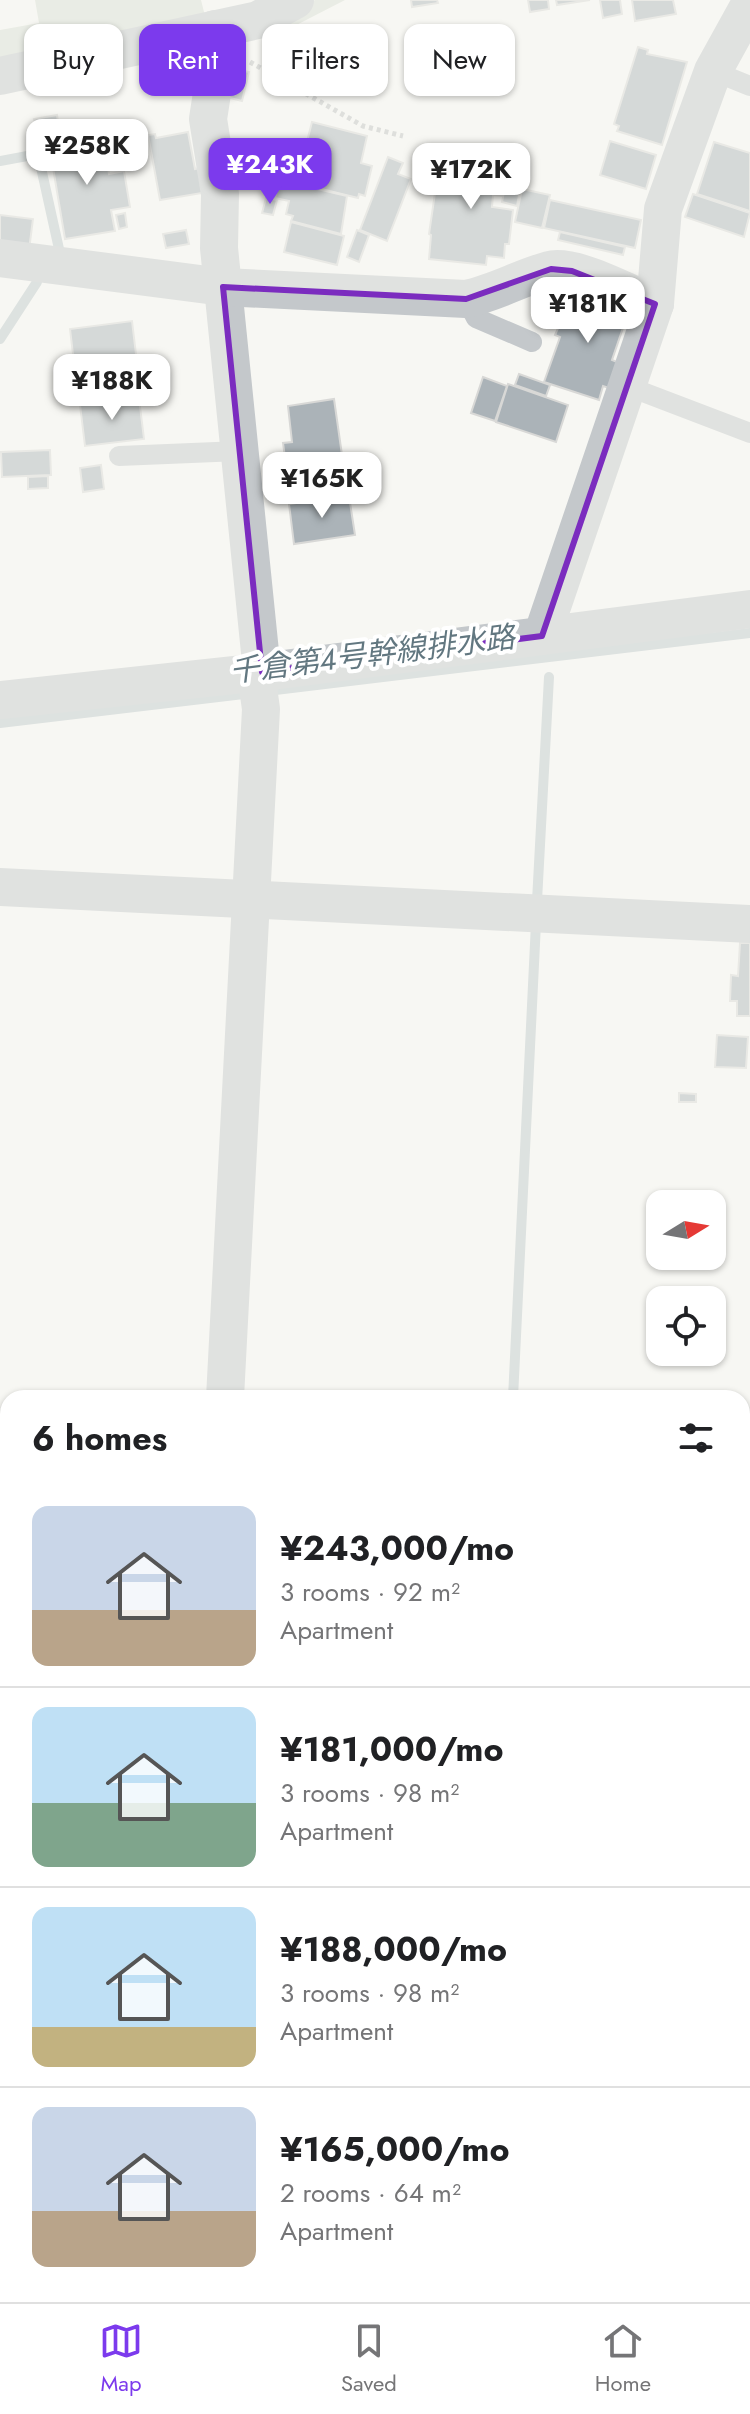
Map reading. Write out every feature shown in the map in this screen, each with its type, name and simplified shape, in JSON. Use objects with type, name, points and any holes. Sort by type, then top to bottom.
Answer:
[{"type":"street","points":[[246,26],[295,0]]},
{"type":"street","points":[[542,636],[655,304],[663,209],[713,71],[750,4]]},
{"type":"street","points":[[0,76],[139,52]]},
{"type":"street","points":[[211,96],[208,119],[220,194],[219,248],[259,684],[225,1390]]},
{"type":"street","points":[[0,258],[223,287],[466,299],[494,293],[551,269],[572,271],[655,304]]},
{"type":"street","points":[[0,700],[259,684],[542,636],[750,609]]},
{"type":"street","points":[[0,887],[750,924]]},
{"type":"lane","points":[[713,71],[750,86]]},
{"type":"lane","points":[[466,299],[476,318],[532,342]]},
{"type":"lane","points":[[627,386],[750,433]]},
{"type":"lane","points":[[119,456],[240,451]]},
{"type":"path","points":[[246,60],[363,126],[403,136]]},
{"type":"highlighted area","points":[[551,269],[572,271],[655,304],[542,636],[262,672],[223,287],[466,299]]},
{"type":"shaded area","points":[[35,0],[201,0],[207,24],[139,24],[139,40],[123,43],[123,24],[33,24],[39,23]]},
{"type":"shaded area","points":[[315,0],[345,0],[298,24],[269,24]]},
{"type":"shaded area","points":[[24,26],[24,66],[0,72],[0,30]]},
{"type":"shaded area","points":[[262,27],[262,38],[246,40],[246,36]]},
{"type":"building","points":[[411,0],[437,0],[438,3],[412,7]]},
{"type":"building","points":[[528,0],[548,0],[549,9],[530,12]]},
{"type":"building","points":[[556,0],[590,0],[557,5]]},
{"type":"building","points":[[600,0],[620,0],[622,14],[603,18]]},
{"type":"building","points":[[632,0],[673,0],[676,14],[635,21]]},
{"type":"building","points":[[638,47],[648,50],[647,54],[687,62],[662,145],[617,131],[619,126],[614,124]]},
{"type":"building","points":[[222,96],[243,96],[242,101]]},
{"type":"building","points":[[57,115],[60,134],[38,138],[34,119]]},
{"type":"building","points":[[312,122],[367,136],[361,163],[372,166],[365,196],[359,194],[358,198],[301,184],[303,177],[298,176]]},
{"type":"building","points":[[188,132],[195,169],[204,167],[208,192],[160,200],[148,135],[155,134],[156,138]]},
{"type":"building","points":[[85,137],[86,142],[113,137],[114,146],[105,148],[109,174],[124,171],[130,207],[111,210],[115,231],[65,239],[49,144]]},
{"type":"building","points":[[610,141],[656,155],[646,189],[600,175]]},
{"type":"building","points":[[714,142],[750,153],[750,211],[697,194]]},
{"type":"building","points":[[459,154],[514,158],[511,186],[503,185],[502,196],[493,195],[492,207],[513,210],[509,244],[505,244],[504,258],[487,256],[486,265],[429,259],[429,234],[437,179],[441,180],[442,170],[457,172]]},
{"type":"building","points":[[388,157],[403,163],[398,174],[411,179],[387,241],[360,230]]},
{"type":"building","points":[[279,180],[347,196],[341,234],[291,221],[293,216],[286,214],[289,201],[275,198]]},
{"type":"building","points":[[505,187],[520,190],[517,206],[502,202]]},
{"type":"building","points":[[522,189],[550,195],[542,228],[515,222]]},
{"type":"building","points":[[693,194],[750,213],[744,237],[685,217]]},
{"type":"building","points":[[266,198],[277,200],[273,215],[262,213]]},
{"type":"building","points":[[550,200],[641,220],[635,248],[544,228]]},
{"type":"building","points":[[125,213],[127,227],[119,229],[116,215]]},
{"type":"building","points":[[0,215],[33,219],[29,250],[0,246]]},
{"type":"building","points":[[291,222],[344,236],[337,265],[284,252]]},
{"type":"building","points":[[186,230],[189,244],[166,248],[163,234]]},
{"type":"building","points":[[357,230],[369,235],[359,262],[347,257]]},
{"type":"building","points":[[560,232],[625,247],[623,255],[558,240]]},
{"type":"building","points":[[574,292],[636,310],[631,324],[625,322],[612,360],[617,362],[609,388],[603,386],[599,400],[544,382],[560,337],[555,335]]},
{"type":"building","points":[[132,321],[141,396],[79,404],[78,390],[70,390],[66,364],[74,363],[70,329]]},
{"type":"building","points":[[519,374],[550,385],[546,396],[515,385]]},
{"type":"building","points":[[483,377],[507,386],[495,421],[471,413]]},
{"type":"building","points":[[508,384],[568,405],[556,442],[496,422]]},
{"type":"building","points":[[139,398],[144,439],[85,446],[80,405]]},
{"type":"building","points":[[334,399],[346,483],[299,489],[296,464],[286,465],[283,443],[292,442],[288,406]]},
{"type":"building","points":[[50,450],[51,475],[2,477],[1,452]]},
{"type":"building","points":[[101,465],[104,489],[83,492],[80,468]]},
{"type":"building","points":[[48,476],[48,488],[28,489],[28,477]]},
{"type":"building","points":[[349,496],[355,535],[294,544],[289,504]]},
{"type":"building","points":[[740,943],[750,943],[750,1016],[737,1016],[737,1001],[730,1001],[731,975],[738,976]]},
{"type":"building","points":[[717,1035],[748,1037],[746,1068],[715,1067]]},
{"type":"building","points":[[679,1093],[696,1094],[696,1102],[679,1102]]},
{"type":"waterway","points":[[0,161],[38,154],[61,258]]},
{"type":"waterway","points":[[0,339],[37,282]]},
{"type":"waterway","name":"千倉第4号幹線排水路","points":[[267,691],[750,633]]},
{"type":"waterway","points":[[537,901],[549,677]]},
{"type":"waterway","name":"千倉第4号幹線排水路","points":[[0,723],[252,693]]},
{"type":"waterway","points":[[513,1390],[536,923]]}]
